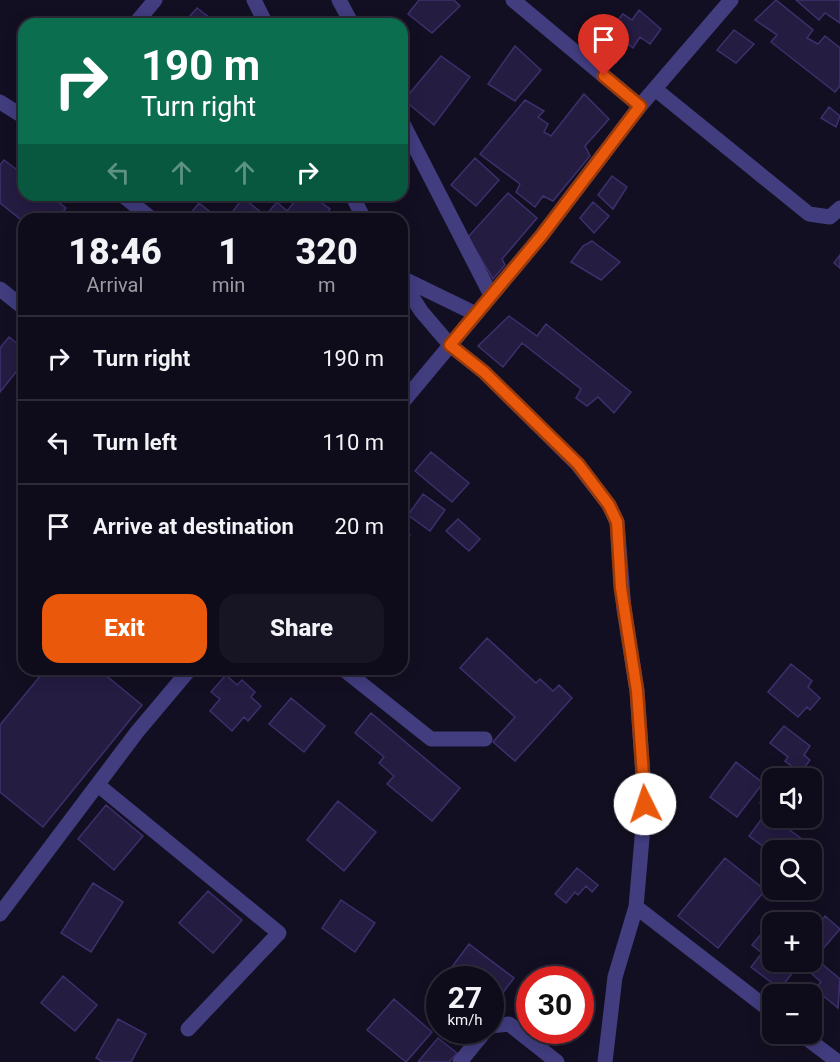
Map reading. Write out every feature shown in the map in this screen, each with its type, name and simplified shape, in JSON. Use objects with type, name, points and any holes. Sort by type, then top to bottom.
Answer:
[{"type":"street","points":[[140,18],[155,0]]},
{"type":"street","points":[[254,0],[263,18]]},
{"type":"street","points":[[339,0],[349,18]]},
{"type":"street","points":[[513,0],[640,106]]},
{"type":"street","points":[[408,396],[542,235],[640,106],[731,0]]},
{"type":"street","points":[[655,89],[809,214],[830,217],[840,208]]},
{"type":"street","points":[[0,102],[18,113]]},
{"type":"street","points":[[408,134],[491,295]]},
{"type":"street","points":[[130,201],[144,213]]},
{"type":"street","points":[[408,282],[476,314]]},
{"type":"street","points":[[0,289],[18,303]]},
{"type":"street","points":[[408,289],[421,311],[450,345],[484,372],[578,464],[609,505],[617,522],[621,588],[637,691],[645,804],[636,907],[615,977],[604,1062]]},
{"type":"street","points":[[0,914],[137,732],[185,675]]},
{"type":"street","points":[[351,675],[431,739],[485,739]]},
{"type":"street","points":[[98,785],[279,933],[188,1029]]},
{"type":"street","points":[[636,907],[762,1004]]},
{"type":"street","points":[[504,1025],[509,1024],[558,1062]]},
{"type":"street","points":[[460,1062],[475,1044]]},
{"type":"street","points":[[814,1044],[838,1062]]},
{"type":"building","points":[[419,0],[454,0],[460,6],[432,33],[408,14]]},
{"type":"building","points":[[776,0],[813,30],[807,38],[818,44],[825,36],[840,48],[840,86],[835,92],[771,42],[777,35],[755,20]]},
{"type":"building","points":[[796,0],[840,0],[840,23],[825,13],[819,20]]},
{"type":"building","points":[[197,8],[210,18],[188,18]]},
{"type":"building","points":[[639,10],[661,29],[650,44],[640,37],[633,48],[628,44],[616,63],[596,45],[623,14],[632,20]]},
{"type":"building","points":[[734,30],[754,44],[736,63],[717,50]]},
{"type":"building","points":[[515,46],[541,70],[515,101],[488,84]]},
{"type":"building","points":[[441,56],[470,77],[434,125],[408,103],[408,95]]},
{"type":"building","points":[[584,94],[609,119],[585,146],[590,156],[553,201],[543,196],[535,207],[516,192],[520,184],[480,154],[525,100],[544,111],[538,117],[548,124],[544,132],[551,136]]},
{"type":"building","points":[[829,107],[840,116],[836,127],[821,118]]},
{"type":"building","points":[[475,158],[499,180],[476,206],[451,185]]},
{"type":"building","points":[[4,160],[18,170],[18,201],[57,201],[66,208],[62,213],[18,213],[18,217],[0,203],[0,165]]},
{"type":"building","points":[[612,176],[627,187],[613,209],[598,195]]},
{"type":"building","points":[[508,193],[537,218],[502,259],[505,265],[493,279],[468,237]]},
{"type":"building","points":[[241,201],[247,201],[262,213],[232,213]]},
{"type":"building","points":[[295,201],[319,201],[330,209],[327,213],[268,213],[277,202],[287,211]]},
{"type":"building","points":[[593,202],[609,216],[594,233],[580,218]]},
{"type":"building","points":[[199,203],[212,213],[191,213]]},
{"type":"building","points":[[592,241],[620,262],[601,280],[571,262],[583,246]]},
{"type":"building","points":[[840,255],[840,268],[834,263]]},
{"type":"building","points":[[509,316],[537,336],[546,324],[631,392],[614,413],[598,397],[587,406],[576,398],[581,389],[522,343],[503,367],[478,346]]},
{"type":"building","points":[[9,337],[18,344],[18,370],[0,392],[0,348]]},
{"type":"building","points":[[431,452],[469,483],[452,502],[415,471]]},
{"type":"building","points":[[423,494],[445,510],[430,531],[408,515]]},
{"type":"building","points":[[458,519],[480,539],[469,551],[446,531]]},
{"type":"building","points":[[487,638],[536,683],[540,679],[553,691],[559,685],[572,698],[515,761],[493,742],[515,717],[460,668]]},
{"type":"building","points":[[791,664],[812,681],[808,687],[820,698],[810,710],[807,707],[798,717],[768,692]]},
{"type":"building","points":[[41,675],[105,675],[142,705],[43,827],[0,792],[0,725]]},
{"type":"building","points":[[226,675],[237,685],[242,680],[255,692],[251,697],[261,706],[248,721],[244,717],[232,731],[210,711],[220,699],[211,692]]},
{"type":"building","points":[[291,698],[325,726],[304,752],[269,724]]},
{"type":"building","points":[[371,713],[460,788],[432,821],[387,784],[394,776],[379,763],[384,757],[355,733]]},
{"type":"building","points":[[784,726],[810,746],[804,755],[810,760],[804,768],[794,768],[785,761],[788,757],[770,743]]},
{"type":"building","points":[[736,762],[762,782],[737,817],[710,797]]},
{"type":"building","points":[[338,801],[376,832],[344,871],[307,840]]},
{"type":"building","points":[[106,805],[143,836],[114,870],[78,839]]},
{"type":"building","points":[[762,818],[762,828],[787,828],[803,840],[762,840],[762,846],[749,836]]},
{"type":"building","points":[[725,858],[762,888],[762,894],[718,948],[678,916]]},
{"type":"building","points":[[577,868],[598,885],[592,892],[586,886],[578,895],[575,892],[566,903],[555,894]]},
{"type":"building","points":[[93,883],[123,902],[91,952],[61,933]]},
{"type":"building","points":[[208,891],[242,920],[213,953],[179,923]]},
{"type":"building","points":[[341,900],[375,923],[355,952],[322,928]]},
{"type":"building","points":[[825,916],[840,929],[822,950],[822,920]]},
{"type":"building","points":[[762,933],[762,953],[752,945]]},
{"type":"building","points":[[469,944],[498,966],[452,966]]},
{"type":"building","points":[[762,953],[762,972],[793,972],[784,984],[773,984],[751,967]]},
{"type":"building","points":[[822,964],[840,979],[838,1008],[822,995],[822,984],[819,984],[821,982],[811,973],[822,972]]},
{"type":"building","points":[[504,970],[514,978],[504,991]]},
{"type":"building","points":[[63,976],[97,1005],[75,1031],[41,1003]]},
{"type":"building","points":[[394,999],[426,1027],[426,1039],[406,1062],[367,1030]]},
{"type":"building","points":[[118,1019],[146,1034],[131,1062],[103,1062],[96,1058]]},
{"type":"building","points":[[433,1044],[446,1044],[457,1053],[449,1062],[418,1062]]},
{"type":"route","points":[[604,76],[640,106],[542,235],[450,345],[484,372],[578,464],[609,505],[617,522],[621,588],[637,691],[645,804]]}]
